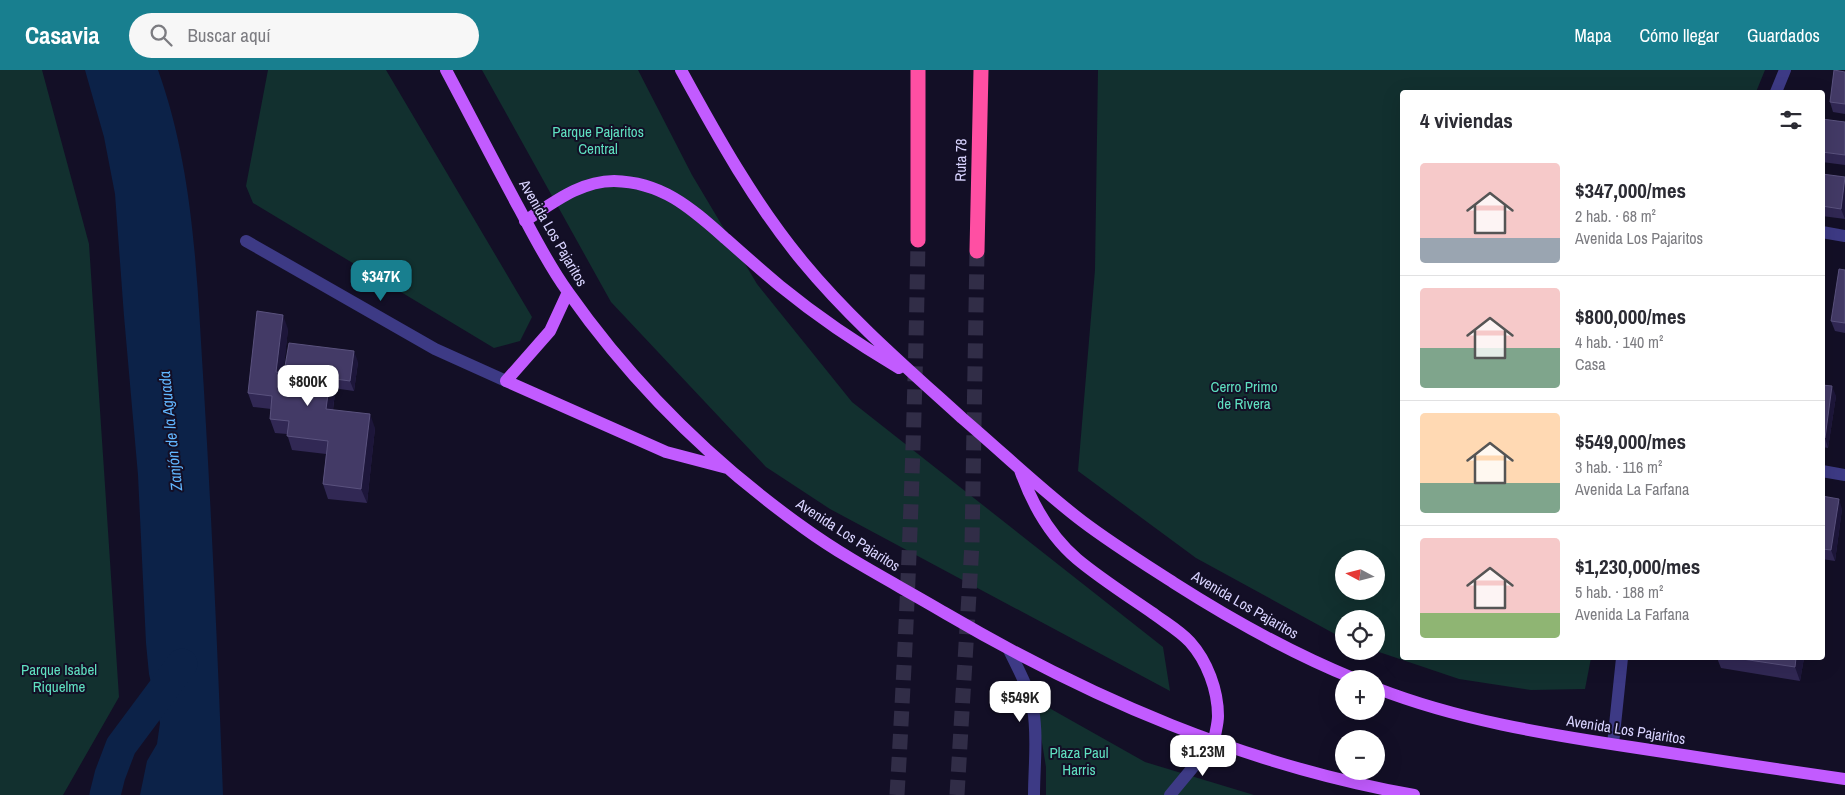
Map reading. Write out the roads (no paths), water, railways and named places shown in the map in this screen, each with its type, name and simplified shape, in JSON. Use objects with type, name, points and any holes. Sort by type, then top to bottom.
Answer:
[{"type":"highway","points":[[918,70],[918,240]]},
{"type":"highway","name":"Ruta 78","points":[[976,251],[981,70]]},
{"type":"main road","name":"Avenida Los Pajaritos","points":[[446,70],[546,259],[568,292],[601,335],[680,425],[729,469],[806,529],[866,567],[1009,650],[1130,708],[1214,742],[1263,759],[1328,778],[1414,795]]},
{"type":"main road","name":"Avenida Los Pajaritos","points":[[681,70],[743,178],[782,236],[834,299],[919,379],[1049,495],[1109,541],[1196,597],[1278,645],[1335,670]]},
{"type":"main road","points":[[526,221],[561,197],[592,184],[614,181],[649,186],[684,204],[700,215],[754,264],[829,324],[873,353],[919,379]]},
{"type":"main road","points":[[568,292],[550,331],[506,381],[666,452],[729,469]]},
{"type":"main road","points":[[1019,468],[1028,493],[1041,516],[1069,551],[1098,575],[1177,630],[1190,642],[1200,656],[1213,683],[1216,700],[1218,717],[1214,742]]},
{"type":"main road","name":"Avenida Los Pajaritos","points":[[1385,691],[1437,708],[1556,736],[1845,779]]},
{"type":"street","points":[[1777,90],[1785,70]]},
{"type":"street","points":[[1825,233],[1845,236]]},
{"type":"street","points":[[246,241],[435,348],[506,381]]},
{"type":"street","points":[[1825,472],[1845,475]]},
{"type":"street","points":[[1009,650],[1025,683],[1033,709],[1034,795]]},
{"type":"street","points":[[1613,744],[1622,660]]},
{"type":"street","points":[[1170,795],[1214,742]]},
{"type":"water","name":"Zanjón de la Aguada","points":[[85,70],[158,70],[180,148],[192,229],[199,310],[217,643],[223,795],[140,795],[147,761],[157,744],[160,723],[149,674],[146,643],[138,475],[115,194],[104,137]]},
{"type":"waterway","points":[[105,795],[121,746],[182,664]]},
{"type":"tunnel","points":[[897,795],[910,518],[918,240]]},
{"type":"tunnel","points":[[957,795],[972,544],[977,251]]},
{"type":"park label","name":"Parque Pajaritos Central","points":[[598,140]]},
{"type":"park label","name":"Cerro Primo de Rivera","points":[[1244,396]]},
{"type":"park label","name":"Parque Isabel Riquelme","points":[[59,678]]},
{"type":"park label","name":"Plaza Paul Harris","points":[[1079,762]]}]
